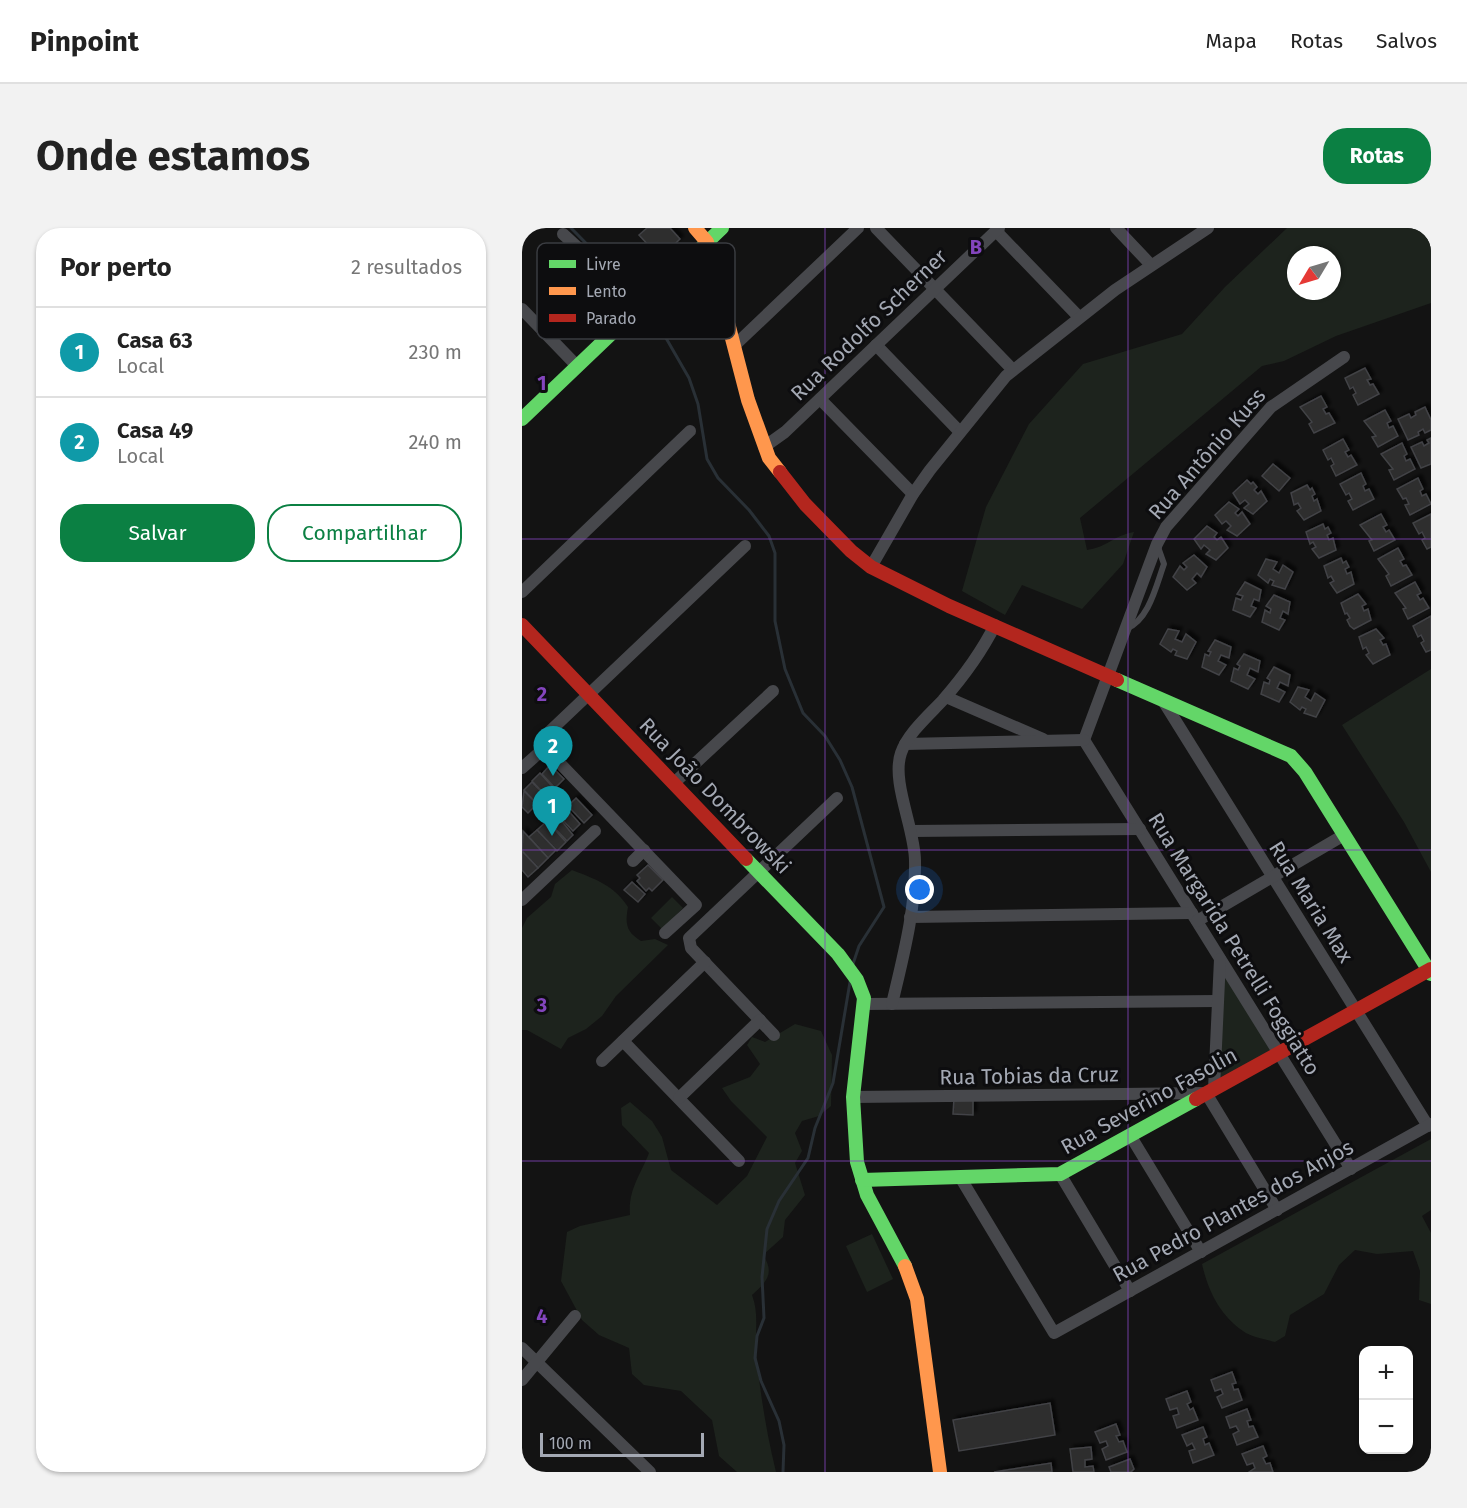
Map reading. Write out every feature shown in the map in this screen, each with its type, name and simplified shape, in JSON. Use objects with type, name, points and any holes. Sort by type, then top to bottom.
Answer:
[{"type":"street","points":[[695,228],[707,242],[722,228]]},
{"type":"street","points":[[734,346],[858,228]]},
{"type":"street","points":[[876,228],[1013,370]]},
{"type":"street","points":[[1116,228],[1151,265]]},
{"type":"street","points":[[871,567],[913,494],[959,430],[1013,370],[1079,317],[1151,265],[1208,228]]},
{"type":"street","points":[[998,229],[1079,317]]},
{"type":"street","name":"Rua Rodolfo Scherner","points":[[764,447],[785,432],[998,229]]},
{"type":"street","points":[[563,234],[573,243]]},
{"type":"street","points":[[522,309],[537,325]]},
{"type":"street","points":[[551,339],[577,366]]},
{"type":"street","points":[[522,419],[605,339]]},
{"type":"street","points":[[732,339],[750,408],[764,447],[775,467],[805,504],[871,567],[949,606],[1291,756],[1305,772],[1430,971]]},
{"type":"street","points":[[876,345],[959,430]]},
{"type":"street","name":"Rua Antônio Kuss","points":[[1084,740],[1157,544],[1166,527],[1271,406],[1344,357]]},
{"type":"street","points":[[820,399],[913,494]]},
{"type":"street","points":[[522,592],[690,431]]},
{"type":"street","points":[[549,732],[745,546]]},
{"type":"street","name":"Rua João Dombrowski","points":[[522,625],[844,961],[857,980],[864,1004]]},
{"type":"street","points":[[892,1004],[910,917],[915,872],[911,831],[899,772],[899,761],[905,744],[977,658],[995,625]]},
{"type":"street","points":[[674,783],[773,692]]},
{"type":"street","points":[[946,697],[1047,741]]},
{"type":"street","name":"Rua Maria Max","points":[[1161,698],[1429,1125]]},
{"type":"street","points":[[905,744],[1084,740]]},
{"type":"street","name":"Rua Margarida Petrelli Foggiatto","points":[[1084,740],[1351,1169]]},
{"type":"street","points":[[522,768],[540,752],[549,752],[696,904],[665,933]]},
{"type":"street","points":[[774,1035],[689,943],[697,928],[760,873],[837,798]]},
{"type":"street","points":[[911,831],[1140,829]]},
{"type":"street","points":[[522,900],[595,831]]},
{"type":"street","points":[[910,917],[1194,917],[1273,877],[1344,835]]},
{"type":"street","points":[[633,861],[644,850]]},
{"type":"street","points":[[1220,959],[1210,1091],[1277,1210]]},
{"type":"street","points":[[602,1061],[705,962]]},
{"type":"street","name":"Rua Severino Fasolin","points":[[862,1180],[1060,1174],[1430,971]]},
{"type":"street","points":[[940,1472],[917,1299],[903,1259],[862,1180],[854,1140],[853,1097],[864,1004],[1218,1001]]},
{"type":"street","points":[[679,1098],[760,1020]]},
{"type":"street","points":[[623,1041],[739,1161]]},
{"type":"street","name":"Rua Tobias da Cruz","points":[[853,1097],[1210,1091]]},
{"type":"street","name":"Rua Pedro Plantes dos Anjos","points":[[960,1177],[1054,1333],[1429,1125]]},
{"type":"street","points":[[1130,1135],[1201,1252]]},
{"type":"street","points":[[1060,1174],[1130,1291]]},
{"type":"street","points":[[522,1380],[575,1316]]},
{"type":"street","points":[[522,1348],[650,1472]]},
{"type":"shaded area","points":[[1287,228],[1431,228],[1431,303],[1336,336],[1284,361],[1262,366],[1080,518],[1087,550],[1134,532],[1123,564],[1082,609],[1022,585],[1005,615],[962,591],[986,507],[1029,424],[1083,364],[1182,334],[1225,287]]},
{"type":"shaded area","points":[[1431,669],[1431,872],[1404,822],[1342,725]]},
{"type":"shaded area","points":[[572,870],[603,884],[623,899],[628,907],[628,927],[636,938],[641,941],[655,939],[668,945],[616,996],[602,1016],[586,1029],[568,1038],[561,1049],[527,1030],[522,1030],[522,928],[527,918],[551,897],[555,884]]},
{"type":"shaded area","points":[[672,897],[683,908],[662,929],[651,918]]},
{"type":"shaded area","points":[[1224,969],[1274,1052],[1219,1083]]},
{"type":"shaded area","points":[[795,1024],[821,1031],[832,1055],[831,1106],[819,1116],[802,1121],[795,1133],[802,1151],[795,1163],[805,1195],[785,1220],[783,1237],[763,1255],[767,1261],[768,1277],[752,1295],[756,1316],[759,1381],[776,1472],[737,1472],[719,1456],[712,1420],[681,1391],[644,1385],[632,1374],[629,1348],[599,1335],[582,1320],[561,1281],[567,1232],[580,1226],[630,1215],[635,1183],[649,1153],[622,1125],[621,1108],[630,1102],[652,1121],[662,1137],[671,1170],[717,1205],[747,1176],[767,1137],[731,1101],[722,1088],[750,1077],[760,1064],[747,1045],[752,1037],[765,1042]]},
{"type":"shaded area","points":[[1431,1139],[1431,1210],[1422,1216],[1431,1233],[1431,1304],[1419,1300],[1420,1271],[1413,1251],[1377,1254],[1355,1250],[1339,1265],[1324,1294],[1290,1315],[1285,1336],[1275,1342],[1246,1333],[1228,1318],[1216,1302],[1202,1264]]},
{"type":"shaded area","points":[[872,1234],[893,1279],[867,1292],[846,1246]]},
{"type":"building","points":[[647,228],[670,228],[680,239],[676,243],[646,243],[639,235]]},
{"type":"building","points":[[1365,368],[1371,379],[1367,380],[1370,385],[1373,384],[1379,394],[1358,405],[1353,395],[1356,393],[1353,387],[1350,389],[1345,378]]},
{"type":"building","points":[[1321,396],[1327,407],[1323,409],[1326,414],[1329,413],[1335,423],[1314,433],[1309,424],[1312,422],[1300,407]]},
{"type":"building","points":[[1425,407],[1431,420],[1431,430],[1425,433],[1423,429],[1418,432],[1419,435],[1408,440],[1398,419],[1409,414],[1411,418],[1416,415],[1415,412]]},
{"type":"building","points":[[1385,410],[1391,421],[1387,423],[1389,428],[1393,426],[1398,436],[1378,447],[1372,437],[1376,436],[1364,421]]},
{"type":"building","points":[[1431,438],[1431,464],[1421,468],[1411,447],[1422,442],[1424,446]]},
{"type":"building","points":[[1343,439],[1349,450],[1345,452],[1348,457],[1351,455],[1357,465],[1336,476],[1331,466],[1334,464],[1331,458],[1328,460],[1323,450]]},
{"type":"building","points":[[1402,443],[1407,454],[1404,456],[1406,461],[1410,459],[1415,469],[1394,480],[1389,470],[1393,469],[1381,454]]},
{"type":"building","points":[[1273,464],[1290,478],[1279,491],[1262,476]]},
{"type":"building","points":[[1361,473],[1366,484],[1363,486],[1365,491],[1369,489],[1374,499],[1353,510],[1348,501],[1352,499],[1349,493],[1346,495],[1340,484]]},
{"type":"building","points":[[1418,478],[1423,489],[1420,491],[1422,496],[1426,494],[1431,504],[1410,515],[1405,505],[1409,504],[1406,498],[1403,499],[1397,489]]},
{"type":"building","points":[[1247,480],[1251,484],[1253,482],[1257,487],[1254,490],[1258,494],[1261,491],[1267,501],[1253,514],[1244,508],[1249,504],[1245,500],[1240,504],[1233,493]]},
{"type":"building","points":[[1307,485],[1310,490],[1312,488],[1315,494],[1312,496],[1314,501],[1317,499],[1321,511],[1304,520],[1297,511],[1301,508],[1298,503],[1294,505],[1291,493]]},
{"type":"building","points":[[1229,502],[1239,509],[1235,513],[1238,516],[1242,512],[1250,524],[1237,536],[1227,530],[1231,526],[1226,521],[1222,524],[1215,515]]},
{"type":"building","points":[[1381,514],[1387,525],[1383,527],[1386,532],[1389,530],[1395,540],[1374,551],[1369,541],[1372,540],[1360,525]]},
{"type":"building","points":[[1431,514],[1431,547],[1427,549],[1422,540],[1425,538],[1422,532],[1419,534],[1413,523]]},
{"type":"building","points":[[1323,524],[1325,529],[1328,527],[1331,533],[1327,535],[1329,540],[1333,538],[1336,550],[1319,558],[1312,549],[1316,547],[1313,542],[1310,544],[1306,532]]},
{"type":"building","points":[[1207,526],[1217,533],[1214,537],[1217,540],[1221,537],[1228,548],[1216,560],[1206,554],[1210,550],[1204,545],[1201,549],[1194,539]]},
{"type":"building","points":[[1398,548],[1404,559],[1400,561],[1403,566],[1406,565],[1412,575],[1391,586],[1386,576],[1389,574],[1378,559]]},
{"type":"building","points":[[1194,555],[1207,567],[1201,577],[1197,573],[1192,579],[1196,583],[1187,590],[1173,577],[1180,566],[1184,570],[1187,567],[1183,563]]},
{"type":"building","points":[[1341,558],[1343,563],[1346,561],[1349,567],[1345,569],[1347,574],[1351,572],[1354,584],[1337,593],[1330,583],[1334,581],[1331,576],[1328,578],[1324,566]]},
{"type":"building","points":[[1266,559],[1277,562],[1273,569],[1279,573],[1283,565],[1293,572],[1285,589],[1272,585],[1274,581],[1270,579],[1268,583],[1258,575]]},
{"type":"building","points":[[1245,582],[1261,590],[1259,601],[1254,599],[1251,606],[1256,608],[1250,617],[1233,610],[1236,598],[1241,600],[1243,596],[1237,594]]},
{"type":"building","points":[[1415,582],[1421,593],[1417,595],[1420,600],[1423,598],[1429,608],[1408,619],[1403,609],[1406,608],[1395,593]]},
{"type":"building","points":[[1358,594],[1366,604],[1362,606],[1364,611],[1368,609],[1371,620],[1354,629],[1347,620],[1350,618],[1347,613],[1345,614],[1341,603]]},
{"type":"building","points":[[1274,595],[1290,602],[1288,614],[1283,611],[1280,618],[1285,620],[1279,630],[1262,622],[1265,610],[1270,613],[1271,609],[1266,606]]},
{"type":"building","points":[[1431,616],[1431,650],[1426,652],[1421,643],[1424,641],[1421,635],[1418,637],[1413,626]]},
{"type":"building","points":[[1168,629],[1179,631],[1175,639],[1182,642],[1186,634],[1196,642],[1187,659],[1175,655],[1177,651],[1173,649],[1171,652],[1160,644]]},
{"type":"building","points":[[1376,629],[1384,638],[1380,640],[1383,645],[1386,644],[1390,655],[1373,664],[1366,655],[1369,653],[1366,647],[1363,649],[1359,637]]},
{"type":"building","points":[[1215,640],[1231,647],[1229,658],[1221,655],[1218,661],[1226,665],[1219,675],[1202,667],[1205,654],[1209,656],[1211,652],[1208,651]]},
{"type":"building","points":[[1244,654],[1260,661],[1258,672],[1250,668],[1247,675],[1255,679],[1248,689],[1231,681],[1234,668],[1238,670],[1240,666],[1237,664]]},
{"type":"building","points":[[1274,667],[1290,675],[1288,686],[1280,682],[1277,688],[1285,692],[1279,702],[1261,694],[1264,682],[1269,684],[1270,680],[1267,678]]},
{"type":"building","points":[[1298,687],[1309,690],[1305,697],[1311,701],[1315,693],[1325,700],[1316,717],[1304,713],[1306,709],[1302,707],[1300,710],[1290,702]]},
{"type":"building","points":[[550,765],[564,779],[555,788],[542,774]]},
{"type":"building","points":[[540,773],[558,793],[550,800],[532,781]]},
{"type":"building","points":[[532,782],[550,801],[542,809],[524,790]]},
{"type":"building","points":[[524,791],[537,804],[528,813],[522,807]]},
{"type":"building","points":[[576,798],[592,815],[584,823],[568,806]]},
{"type":"building","points":[[565,807],[580,824],[573,831],[557,814]]},
{"type":"building","points":[[556,814],[573,835],[567,841],[548,821]]},
{"type":"building","points":[[547,821],[566,842],[557,851],[537,830]]},
{"type":"building","points":[[537,830],[556,850],[548,858],[529,837]]},
{"type":"building","points":[[523,831],[548,858],[538,868],[522,851]]},
{"type":"building","points":[[522,851],[538,868],[528,877],[522,870]]},
{"type":"building","points":[[648,865],[663,880],[652,891],[649,888],[646,891],[637,881],[640,878],[637,875]]},
{"type":"building","points":[[632,882],[645,894],[638,902],[624,890]]},
{"type":"building","points":[[954,1098],[973,1099],[973,1115],[953,1114]]},
{"type":"building","points":[[1232,1372],[1236,1383],[1232,1384],[1234,1390],[1238,1389],[1242,1400],[1222,1408],[1217,1397],[1223,1394],[1221,1389],[1215,1391],[1211,1380]]},
{"type":"building","points":[[1187,1391],[1191,1402],[1187,1404],[1190,1410],[1193,1408],[1198,1420],[1177,1428],[1173,1416],[1179,1414],[1177,1408],[1170,1410],[1166,1399]]},
{"type":"building","points":[[1050,1403],[1055,1435],[959,1451],[953,1420]]},
{"type":"building","points":[[1247,1409],[1251,1420],[1247,1421],[1249,1427],[1253,1426],[1258,1437],[1237,1445],[1233,1434],[1239,1431],[1236,1426],[1230,1428],[1226,1417]]},
{"type":"building","points":[[1116,1424],[1120,1435],[1116,1436],[1119,1442],[1123,1441],[1127,1452],[1106,1460],[1102,1449],[1108,1446],[1106,1441],[1100,1443],[1095,1432]]},
{"type":"building","points":[[1203,1427],[1207,1437],[1203,1439],[1205,1445],[1209,1443],[1214,1455],[1193,1463],[1189,1451],[1195,1449],[1192,1443],[1187,1446],[1182,1435]]},
{"type":"building","points":[[1263,1446],[1267,1456],[1263,1458],[1266,1464],[1270,1463],[1273,1472],[1249,1472],[1255,1468],[1253,1463],[1247,1465],[1242,1454]]},
{"type":"building","points":[[1091,1447],[1092,1459],[1085,1460],[1085,1467],[1093,1466],[1094,1472],[1073,1472],[1070,1449]]},
{"type":"building","points":[[1130,1459],[1134,1469],[1131,1472],[1111,1472],[1109,1467]]},
{"type":"building","points":[[1051,1463],[1052,1472],[994,1472]]},
{"type":"waterway","points":[[571,228],[586,243]]},
{"type":"waterway","points":[[667,339],[689,378],[698,404],[707,459],[718,478],[749,510],[769,536],[775,553],[775,621],[785,669],[803,713],[825,736],[840,760],[852,787],[884,907],[859,946],[853,964]]},
{"type":"waterway","points":[[783,1472],[784,1445],[779,1421],[761,1381],[755,1358],[757,1336],[764,1318],[762,1277],[767,1229],[779,1201],[808,1158],[815,1128],[833,1083],[850,982]]},
{"type":"traffic: fast","points":[[706,243],[722,228]]},
{"type":"traffic: fast","points":[[522,419],[606,339]]},
{"type":"traffic: fast","points":[[1117,680],[1291,756],[1305,772],[1431,974]]},
{"type":"traffic: fast","points":[[746,859],[838,954],[857,980],[864,998],[853,1097],[857,1162],[867,1195],[905,1266]]},
{"type":"traffic: fast","points":[[862,1180],[1060,1174],[1196,1099]]},
{"type":"traffic: slow","points":[[695,228],[707,243]]},
{"type":"traffic: slow","points":[[732,339],[748,400],[769,458],[780,472]]},
{"type":"traffic: slow","points":[[905,1266],[917,1299],[940,1472]]},
{"type":"traffic: jam","points":[[780,472],[805,504],[851,551],[871,567],[949,606],[1117,680]]},
{"type":"traffic: jam","points":[[522,625],[746,859]]},
{"type":"traffic: jam","points":[[1196,1099],[1431,969]]},
{"type":"place","name":"Casa 49","points":[[553,776]]},
{"type":"place","name":"Casa 63","points":[[552,836]]}]
